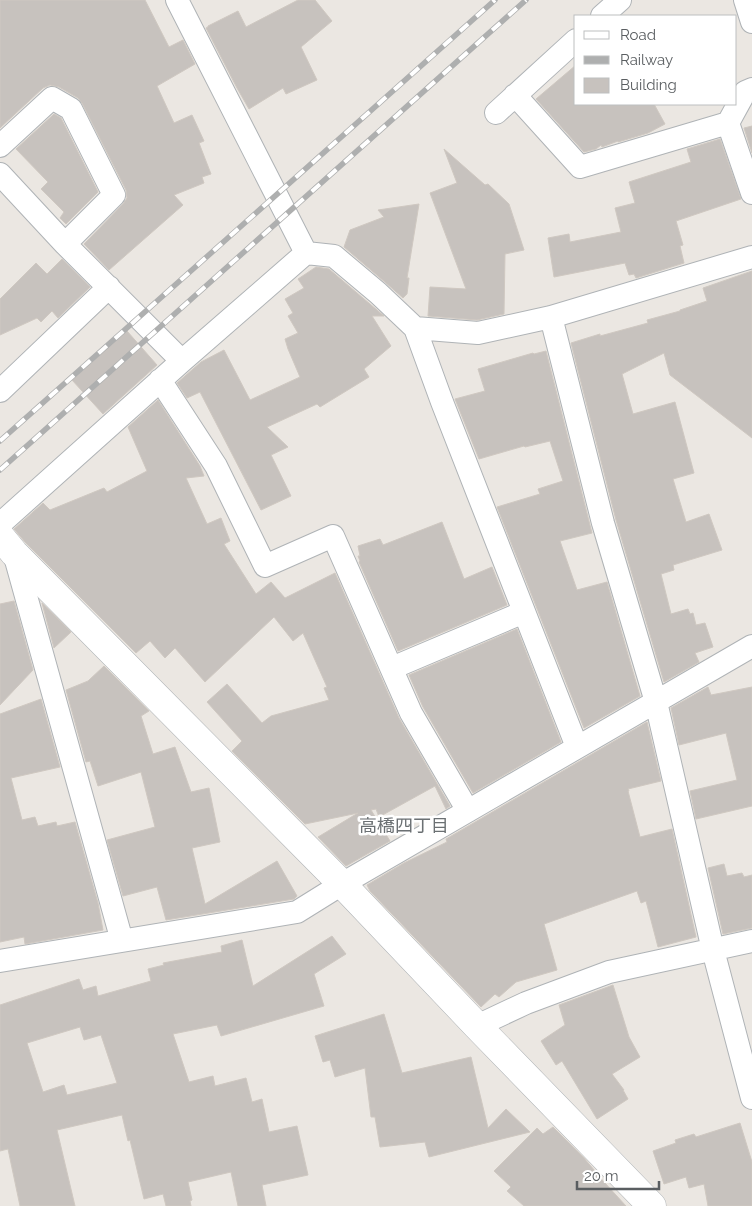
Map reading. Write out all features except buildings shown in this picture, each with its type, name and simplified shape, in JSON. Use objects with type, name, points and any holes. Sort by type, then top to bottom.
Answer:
[{"type":"street","points":[[177,0],[306,253]]},
{"type":"street","points":[[603,15],[620,0]]},
{"type":"street","points":[[745,0],[752,22]]},
{"type":"street","points":[[496,113],[574,42]]},
{"type":"street","points":[[516,95],[580,167],[728,123],[745,92],[752,90]]},
{"type":"street","points":[[0,146],[52,98],[71,109],[114,195],[65,244]]},
{"type":"street","points":[[728,123],[752,193]]},
{"type":"street","points":[[0,174],[65,244],[182,361]]},
{"type":"street","points":[[0,524],[160,380],[306,253],[334,256],[378,293],[415,328],[442,402],[577,747]]},
{"type":"street","points":[[415,328],[478,333],[551,317],[752,257]]},
{"type":"street","points":[[0,391],[109,287]]},
{"type":"street","points":[[551,317],[603,523],[656,702],[712,950],[752,1098]]},
{"type":"street","points":[[160,380],[216,466],[265,566],[333,536],[411,713],[468,811]]},
{"type":"street","points":[[7,544],[342,884],[652,1206]]},
{"type":"street","points":[[7,544],[122,941]]},
{"type":"street","points":[[392,668],[524,612]]},
{"type":"street","points":[[0,961],[298,912],[342,884],[752,646]]},
{"type":"street","points":[[477,1026],[526,1003],[609,972],[752,941]]},
{"type":"railway","points":[[0,441],[495,0]]},
{"type":"railway","points":[[0,470],[526,0]]},
{"type":"district","name":"高橋四丁目","points":[[404,825]]}]
